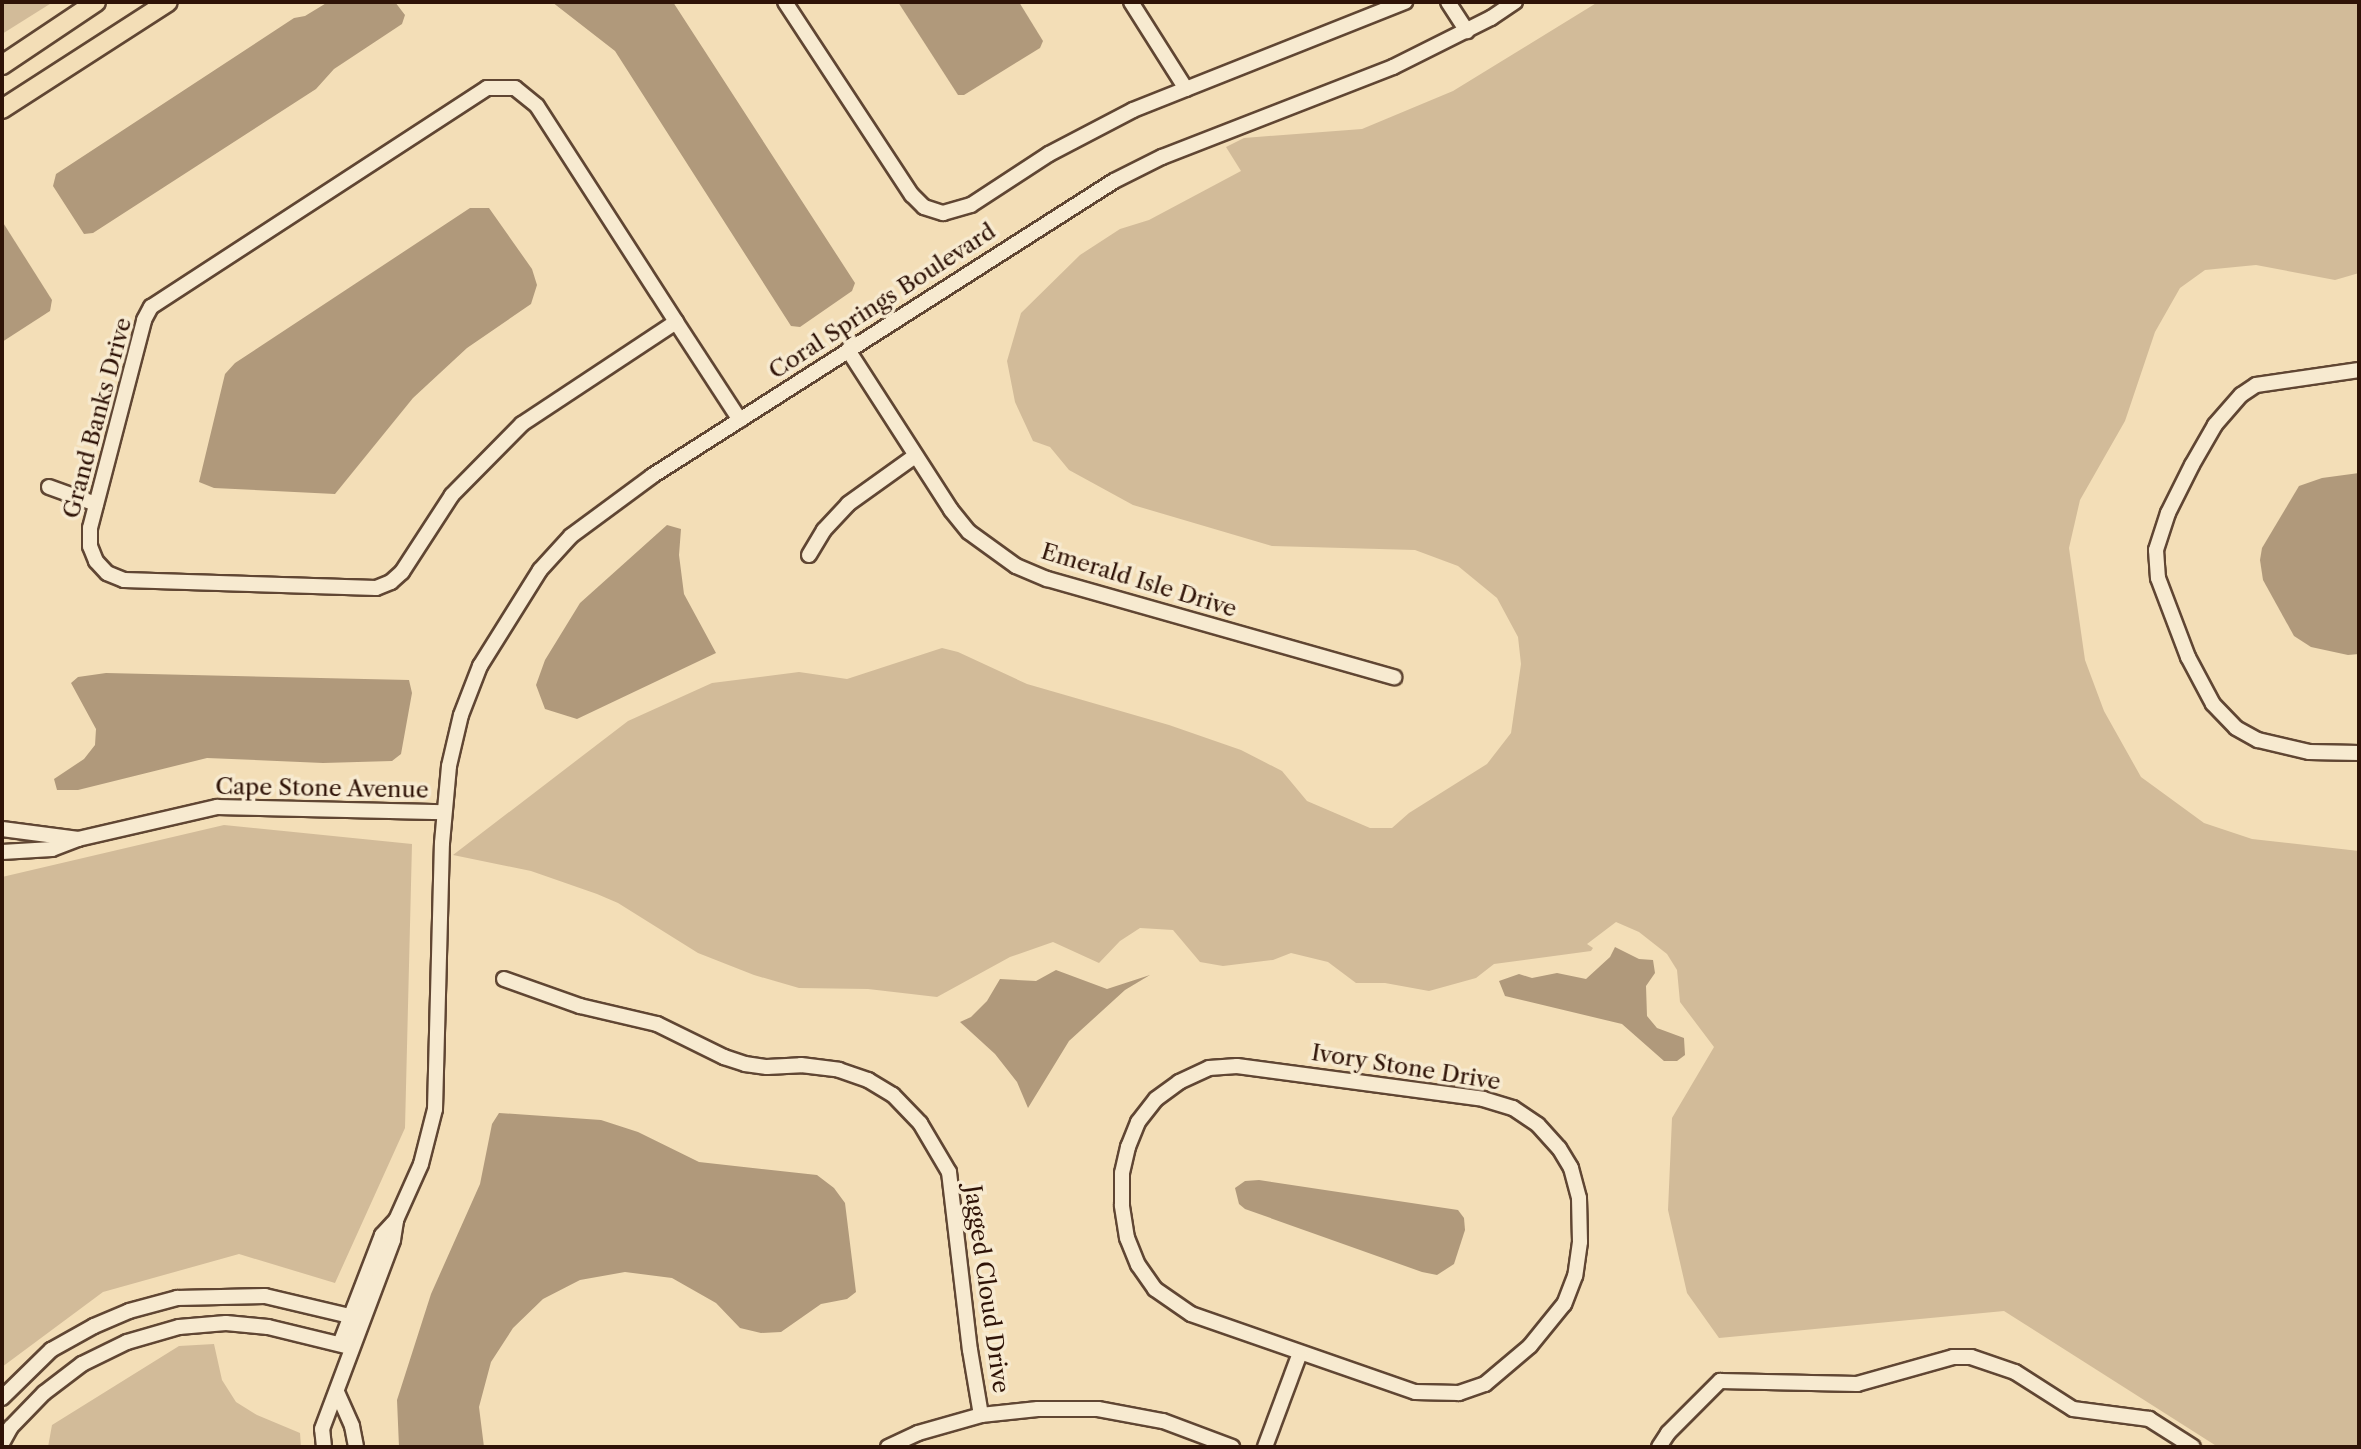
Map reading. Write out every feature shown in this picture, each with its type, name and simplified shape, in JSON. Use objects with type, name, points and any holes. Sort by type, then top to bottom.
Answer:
[{"type":"main road","points":[[2,65],[96,2]]},
{"type":"main road","points":[[2,109],[168,2]]},
{"type":"street","points":[[785,2],[912,195],[924,207],[943,213],[971,205],[1070,143],[1133,110],[1405,2]]},
{"type":"street","points":[[1131,2],[1186,89]]},
{"type":"street","points":[[1448,2],[1467,31]]},
{"type":"street","name":"Coral Springs Boulevard","points":[[324,1447],[322,1429],[337,1392],[345,1346],[393,1240],[396,1220],[422,1164],[435,1109],[444,812],[449,766],[458,727],[480,666],[540,570],[571,536],[608,506],[1114,181],[1162,157],[1393,67],[1467,31],[1515,2]]},
{"type":"street","name":"Grand Banks Drive","points":[[676,322],[522,425],[452,495],[402,572],[391,582],[376,588],[124,580],[107,573],[96,561],[90,546],[90,528],[96,504],[144,320],[152,307],[487,88],[515,88],[530,98],[740,420]]},
{"type":"street","name":"Emerald Isle Drive","points":[[848,350],[950,510],[969,532],[1016,566],[1047,579],[1394,677]]},
{"type":"street","points":[[2359,370],[2256,385],[2241,395],[2215,425],[2192,465],[2168,513],[2156,550],[2158,578],[2188,657],[2213,704],[2236,727],[2258,740],[2309,752],[2359,754]]},
{"type":"street","points":[[809,555],[824,530],[848,504],[915,456]]},
{"type":"street","points":[[49,487],[96,504]]},
{"type":"street","name":"Cape Stone Avenue","points":[[2,852],[52,849],[78,839],[217,807],[444,812]]},
{"type":"street","name":"Cape Stone Avenue","points":[[2,829],[78,839]]},
{"type":"street","name":"Jagged Cloud Drive","points":[[504,979],[580,1006],[657,1024],[724,1057],[745,1064],[767,1068],[801,1065],[839,1070],[868,1080],[892,1095],[920,1122],[949,1172],[970,1350],[981,1415]]},
{"type":"street","name":"Ivory Stone Drive","points":[[1209,1068],[1270,1068],[1483,1099],[1513,1108],[1538,1125],[1559,1148],[1571,1168],[1579,1198],[1580,1242],[1575,1276],[1564,1304],[1508,1368],[1485,1384],[1459,1393],[1436,1395],[1415,1392],[1300,1353],[1191,1314],[1155,1289],[1138,1265],[1127,1238],[1122,1205],[1122,1173],[1138,1122],[1156,1099],[1179,1082],[1209,1068]]},
{"type":"street","points":[[2,1398],[25,1373],[62,1344],[129,1311],[177,1298],[221,1294],[265,1296],[357,1317]]},
{"type":"street","points":[[2,1443],[44,1392],[82,1364],[127,1342],[179,1327],[226,1323],[268,1327],[345,1346]]},
{"type":"street","points":[[1265,1447],[1300,1353]]},
{"type":"street","points":[[1659,1447],[1668,1433],[1720,1381],[1857,1384],[1953,1357],[1971,1357],[2015,1372],[2073,1409],[2149,1419],[2193,1447]]},
{"type":"street","points":[[337,1392],[352,1426],[356,1447]]},
{"type":"street","points":[[888,1447],[918,1433],[981,1415],[1038,1409],[1098,1409],[1163,1421],[1232,1447]]},
{"type":"shaded area","points":[[2,2],[53,2],[2,34]]},
{"type":"shaded area","points":[[328,2],[395,2],[405,15],[402,24],[334,69],[316,89],[93,233],[84,234],[53,186],[56,174],[294,18],[305,16]]},
{"type":"shaded area","points":[[552,2],[673,2],[855,283],[852,291],[800,327],[791,326],[615,51]]},
{"type":"shaded area","points":[[898,2],[1019,2],[1043,41],[1040,48],[964,95],[958,95]]},
{"type":"shaded area","points":[[1598,2],[2359,2],[2359,273],[2335,280],[2256,265],[2205,270],[2180,288],[2155,332],[2125,421],[2080,500],[2069,548],[2085,660],[2104,711],[2141,777],[2204,823],[2252,839],[2359,851],[2359,1447],[2218,1447],[2004,1311],[1719,1338],[1687,1293],[1668,1210],[1672,1118],[1714,1047],[1680,1002],[1677,970],[1667,954],[1639,932],[1616,922],[1587,944],[1593,948],[1591,951],[1494,964],[1476,978],[1429,991],[1385,983],[1356,983],[1328,962],[1291,953],[1273,960],[1223,966],[1200,962],[1173,930],[1140,928],[1120,941],[1099,963],[1053,942],[1010,957],[937,997],[868,989],[799,988],[754,975],[698,953],[618,903],[597,894],[531,871],[453,855],[628,721],[712,683],[799,672],[847,679],[942,648],[958,652],[1027,684],[1169,725],[1241,750],[1282,771],[1307,801],[1370,828],[1392,828],[1409,813],[1487,764],[1511,733],[1521,664],[1518,637],[1497,598],[1458,566],[1415,550],[1272,546],[1133,505],[1069,470],[1050,447],[1033,441],[1015,402],[1007,361],[1021,313],[1080,255],[1120,229],[1149,220],[1241,171],[1226,147],[1244,138],[1362,129],[1453,91]]},
{"type":"shaded area","points":[[470,208],[489,208],[532,269],[537,285],[531,304],[467,348],[413,398],[335,494],[214,488],[199,482],[225,374],[235,363]]},
{"type":"shaded area","points":[[2,221],[52,300],[50,311],[2,342]]},
{"type":"shaded area","points":[[2359,473],[2359,654],[2348,655],[2311,647],[2294,636],[2263,580],[2260,560],[2262,548],[2299,486],[2322,478]]},
{"type":"shaded area","points":[[667,525],[681,529],[679,555],[684,594],[716,653],[577,719],[545,709],[536,685],[545,660],[580,603]]},
{"type":"shaded area","points":[[106,673],[409,680],[412,693],[401,754],[392,761],[323,763],[207,758],[78,790],[57,790],[54,779],[84,759],[95,745],[96,729],[71,683],[78,677]]},
{"type":"shaded area","points":[[224,825],[412,844],[405,1128],[335,1283],[239,1254],[103,1292],[2,1367],[2,877]]},
{"type":"shaded area","points":[[1615,947],[1639,959],[1653,960],[1655,973],[1646,986],[1647,1016],[1657,1028],[1684,1038],[1685,1055],[1677,1061],[1664,1061],[1622,1024],[1505,996],[1499,981],[1519,974],[1532,978],[1557,973],[1586,979],[1610,957]]},
{"type":"shaded area","points":[[1056,970],[1107,989],[1150,975],[1125,990],[1069,1041],[1028,1108],[1017,1082],[995,1054],[960,1022],[971,1017],[987,1001],[1000,979],[1036,981]]},
{"type":"shaded area","points":[[499,1113],[601,1120],[638,1132],[699,1162],[817,1175],[834,1188],[845,1203],[856,1292],[847,1299],[821,1304],[781,1332],[761,1333],[740,1328],[716,1303],[672,1278],[625,1272],[580,1280],[543,1299],[513,1328],[491,1362],[479,1407],[484,1447],[399,1447],[397,1400],[431,1294],[480,1184],[492,1124]]},
{"type":"shaded area","points":[[1259,1180],[1458,1210],[1464,1218],[1465,1230],[1454,1264],[1437,1275],[1422,1272],[1245,1209],[1239,1204],[1235,1188],[1245,1181]]},
{"type":"shaded area","points":[[214,1344],[222,1380],[236,1402],[257,1415],[300,1433],[301,1447],[48,1447],[52,1425],[179,1346]]}]
